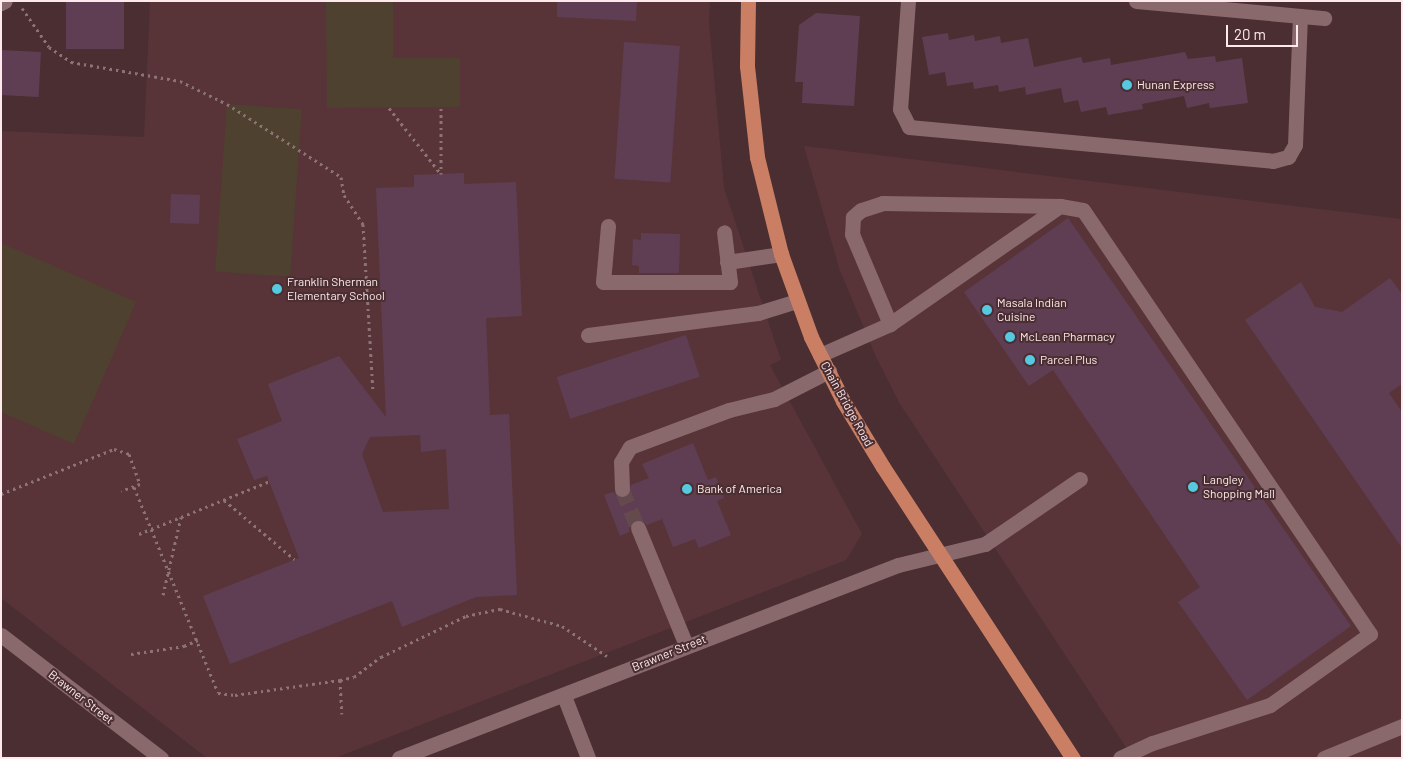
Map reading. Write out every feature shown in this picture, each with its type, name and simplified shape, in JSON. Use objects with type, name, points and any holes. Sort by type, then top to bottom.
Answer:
[{"type":"main road","name":"Chain Bridge Road","points":[[748,1],[747,66],[753,127],[781,254],[797,301],[820,355],[862,432],[1065,751],[1073,758]]},
{"type":"street","points":[[1,3],[5,1]]},
{"type":"street","points":[[908,1],[900,108],[909,127],[1273,160],[1288,156],[1295,145],[1298,11]]},
{"type":"street","points":[[1136,1],[1298,11],[1324,18]]},
{"type":"street","points":[[890,324],[852,234],[853,217],[861,210],[883,203],[1060,206],[1083,210],[1370,634],[1270,704],[1152,743],[1120,758]]},
{"type":"street","points":[[820,355],[890,324],[1060,206]]},
{"type":"street","points":[[608,226],[603,282],[730,282],[724,232]]},
{"type":"street","points":[[727,262],[781,254]]},
{"type":"street","points":[[588,335],[758,313],[797,301]]},
{"type":"street","points":[[622,488],[621,462],[630,447],[729,410],[774,399],[828,371]]},
{"type":"street","name":"Brawner Street","points":[[399,758],[564,696],[686,645],[898,565],[985,544],[1080,479]]},
{"type":"street","points":[[638,528],[686,645]]},
{"type":"street","name":"Brawner Street","points":[[1,635],[161,758]]},
{"type":"street","points":[[564,696],[588,758]]},
{"type":"street","points":[[1324,758],[1402,726]]},
{"type":"path","points":[[18,1],[49,47],[71,62],[180,81],[228,104],[341,177],[344,195],[363,224],[372,391]]},
{"type":"path","points":[[390,108],[441,174],[441,108]]},
{"type":"path","points":[[1,494],[114,449],[129,454],[140,484],[121,491]]},
{"type":"path","points":[[139,534],[270,481]]},
{"type":"path","points":[[134,486],[152,529],[168,576],[198,640],[218,693],[236,695],[354,677],[381,657],[466,616],[500,609],[562,626],[607,656],[614,675]]},
{"type":"path","points":[[224,500],[294,560]]},
{"type":"path","points":[[163,595],[182,517]]},
{"type":"path","points":[[131,654],[184,646],[198,640]]},
{"type":"path","points":[[340,680],[342,714]]},
{"type":"shaded area","name":"Franklin Sherman Elementary School","points":[[150,1],[710,1],[709,22],[724,188],[781,360],[770,365],[862,534],[846,560],[335,758],[207,758],[1,598],[1,131],[144,137]]},
{"type":"shaded area","points":[[326,1],[393,1],[393,58],[460,58],[460,107],[327,108]]},
{"type":"shaded area","points":[[227,104],[302,109],[290,277],[215,272]]},
{"type":"shaded area","points":[[804,146],[1402,219],[1402,758],[1133,758],[900,404],[876,357],[839,268]]},
{"type":"shaded area","points":[[1,243],[136,302],[74,444],[1,412]]},
{"type":"building","points":[[66,1],[124,1],[124,49],[66,49]]},
{"type":"building","points":[[557,1],[637,1],[636,21],[557,17]]},
{"type":"building","points":[[816,13],[860,16],[854,106],[802,103],[803,82],[795,82],[799,25]]},
{"type":"building","points":[[948,33],[949,40],[974,35],[975,41],[1000,36],[1001,43],[1028,38],[1034,67],[1081,57],[1083,63],[1110,58],[1111,65],[1185,52],[1188,59],[1215,56],[1216,62],[1242,58],[1248,103],[1210,108],[1209,103],[1187,108],[1184,96],[1142,104],[1143,109],[1108,115],[1106,107],[1081,112],[1078,100],[1064,103],[1061,88],[1026,95],[1025,87],[999,92],[998,85],[974,89],[973,82],[947,86],[945,72],[929,75],[922,37]]},
{"type":"building","points":[[624,42],[680,46],[670,183],[614,179]]},
{"type":"building","points":[[1,50],[41,52],[39,97],[1,95]]},
{"type":"building","points":[[464,173],[464,184],[516,182],[522,316],[486,318],[490,415],[509,414],[517,595],[476,597],[402,627],[392,601],[230,664],[203,596],[299,558],[267,476],[254,480],[237,439],[282,421],[268,384],[339,356],[386,417],[376,188],[414,187],[414,175]],"holes":[[[420,435],[421,452],[446,449],[449,509],[383,512],[362,454],[370,437]]]},
{"type":"building","points":[[171,194],[200,195],[199,224],[170,223]]},
{"type":"building","name":"Langley Shopping Mall","points":[[1068,218],[1351,626],[1247,700],[1178,602],[1200,587],[1053,370],[1029,386],[964,292]]},
{"type":"building","points":[[641,233],[680,234],[679,273],[639,273],[639,266],[632,265],[633,239],[641,240]]},
{"type":"building","points":[[1390,278],[1402,294],[1402,384],[1389,393],[1402,412],[1402,548],[1245,320],[1301,282],[1315,307],[1342,312]]},
{"type":"building","points":[[686,335],[700,377],[570,419],[557,377]]},
{"type":"building","name":"Bank of America","points":[[693,443],[708,480],[716,477],[724,498],[717,501],[731,535],[699,548],[695,539],[673,547],[662,519],[647,525],[639,519],[630,523],[629,532],[620,536],[604,495],[613,492],[618,497],[627,497],[631,485],[649,478],[642,464]]},
{"type":"tunnel","points":[[622,489],[638,528]]},
{"type":"place","name":"Hunan Express","points":[[1127,85]]},
{"type":"place","name":"Franklin Sherman Elementary School","points":[[277,289]]},
{"type":"place","name":"Masala Indian Cuisine","points":[[987,310]]},
{"type":"place","name":"McLean Pharmacy","points":[[1010,337]]},
{"type":"place","name":"Parcel Plus","points":[[1030,360]]},
{"type":"place","name":"Langley Shopping Mall","points":[[1193,487]]},
{"type":"place","name":"Bank of America","points":[[687,489]]}]
